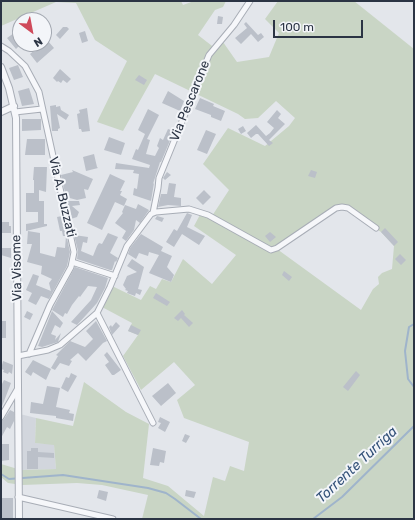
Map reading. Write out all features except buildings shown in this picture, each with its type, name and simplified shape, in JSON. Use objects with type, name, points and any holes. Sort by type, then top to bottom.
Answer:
[{"type":"street","name":"Via Pescarone","points":[[97,313],[110,287],[127,246],[150,214],[153,213],[159,178],[209,55],[234,25],[250,1]]},
{"type":"street","name":"Via A. Buzzati","points":[[1,46],[25,66],[39,92],[74,252],[71,267],[50,305],[29,354]]},
{"type":"street","name":"Via Visome","points":[[1,67],[14,109],[18,356],[18,497]]},
{"type":"street","points":[[1,112],[14,109],[42,109]]},
{"type":"street","points":[[153,213],[164,210],[189,209],[208,216],[271,250],[277,248],[336,208],[348,208],[376,228]]},
{"type":"street","points":[[72,262],[116,273]]},
{"type":"street","points":[[18,356],[48,350],[60,345],[97,313],[153,423]]},
{"type":"street","points":[[1,417],[18,388]]},
{"type":"street","points":[[19,519],[18,497],[113,519]]},
{"type":"street","points":[[83,519],[84,512]]},
{"type":"shaded area","points":[[20,414],[36,418],[35,443],[54,444],[56,469],[21,470]]},
{"type":"green space","points":[[1,1],[181,1],[183,5],[194,1],[226,1],[223,7],[215,10],[198,35],[216,49],[223,42],[237,62],[269,57],[279,33],[265,19],[278,1],[354,1],[414,49],[414,519],[142,519],[148,495],[102,485],[77,483],[22,485],[8,483],[1,477],[1,464],[21,470],[56,469],[54,445],[35,443],[36,418],[73,426],[84,382],[126,412],[149,424],[143,478],[168,486],[204,516],[213,477],[225,481],[230,466],[244,471],[249,442],[184,418],[177,400],[195,385],[174,362],[141,390],[123,356],[138,335],[128,331],[132,323],[102,307],[112,286],[141,300],[150,286],[156,289],[162,279],[171,282],[183,259],[212,284],[236,255],[194,226],[202,211],[212,216],[229,190],[203,164],[228,128],[265,146],[289,126],[295,118],[276,101],[258,118],[245,119],[238,114],[155,74],[123,131],[97,122],[127,61],[95,40],[76,3],[56,2],[33,12],[12,12],[12,21],[1,26]],"holes":[[[342,207],[381,232],[394,246],[392,269],[382,273],[378,277],[379,284],[373,289],[361,310],[277,249]]]},
{"type":"waterway","name":"Torrente Turriga","points":[[414,324],[409,327],[405,351],[408,379],[414,387]]},
{"type":"waterway","name":"Torrente Turriga","points":[[313,519],[342,497],[414,426]]},
{"type":"waterway","name":"Torrente Turriga","points":[[1,474],[9,479],[63,475],[148,488],[166,493],[201,519]]}]
